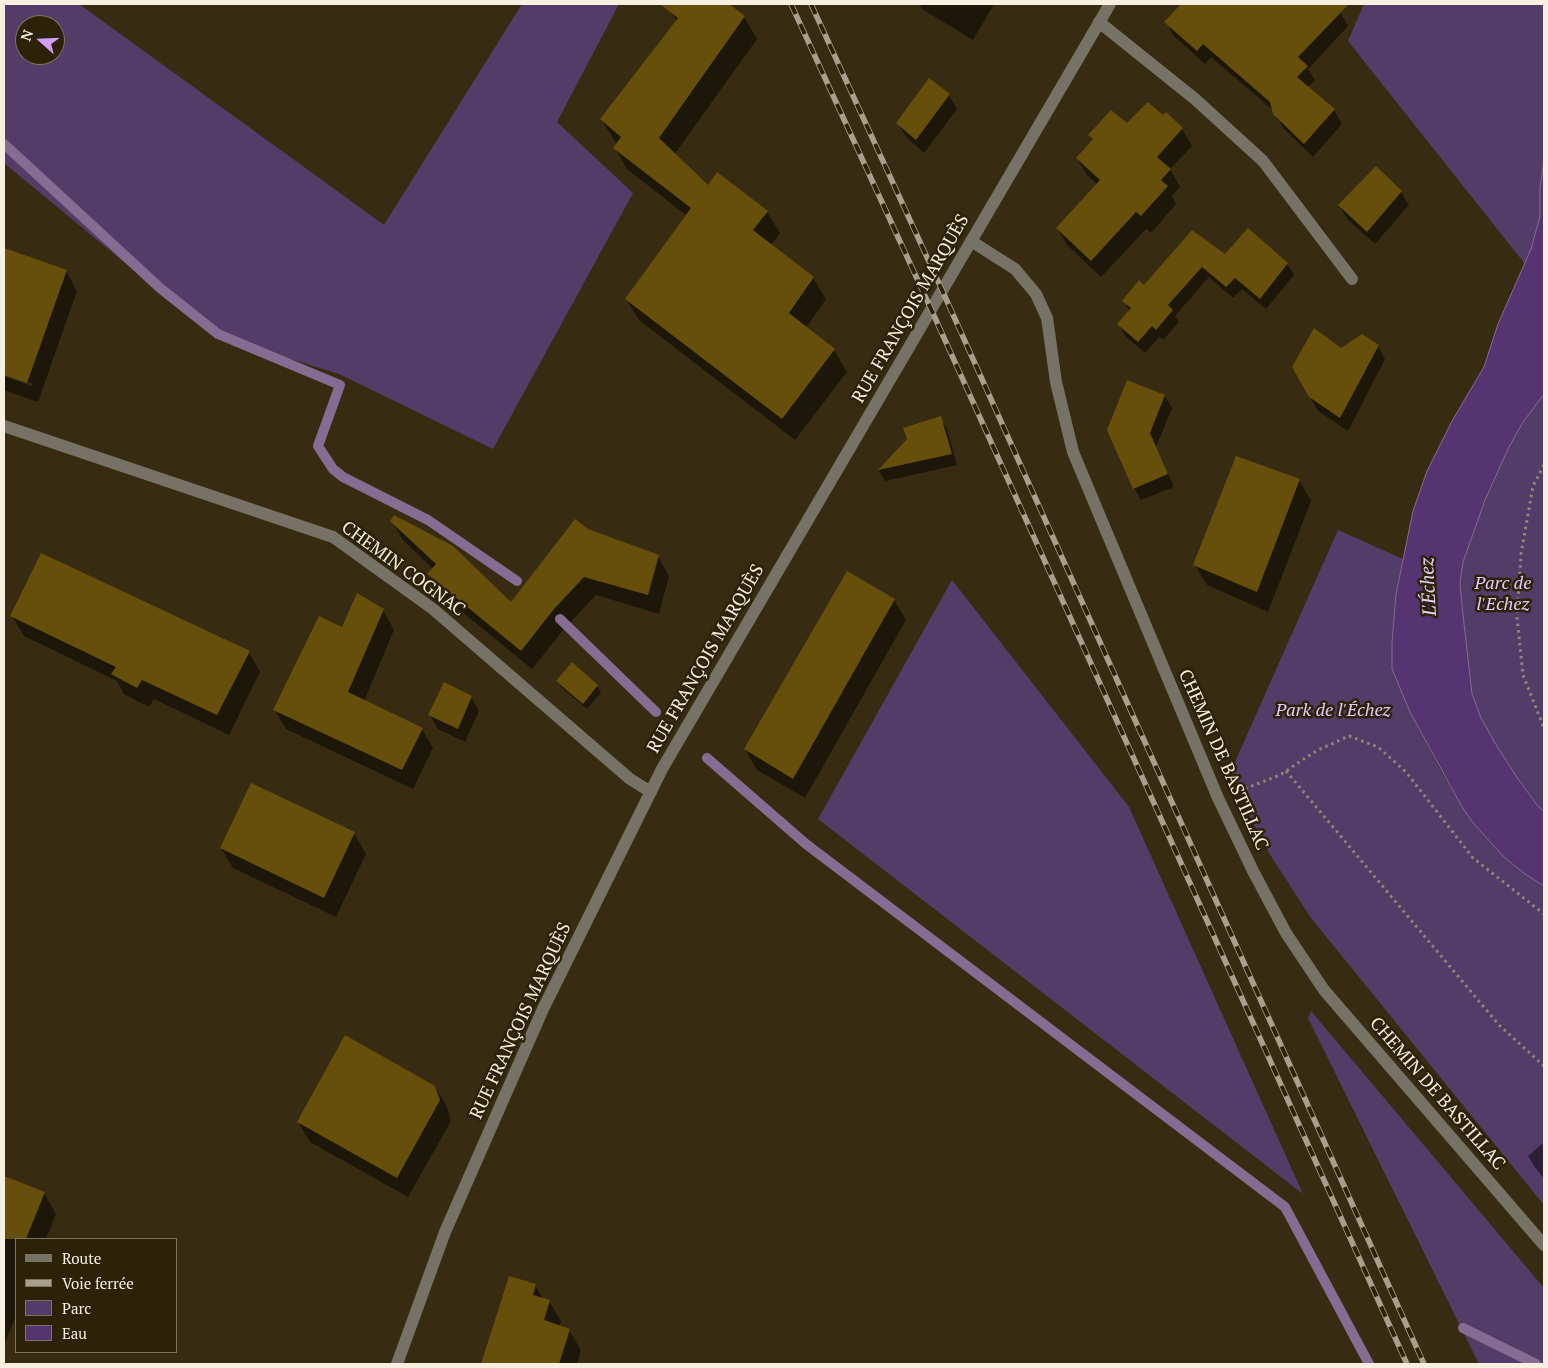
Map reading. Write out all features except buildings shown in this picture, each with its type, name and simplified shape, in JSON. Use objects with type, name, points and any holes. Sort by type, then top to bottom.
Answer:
[{"type":"street","name":"RUE FRANÇOIS MARQUÈS","points":[[396,1364],[445,1232],[539,1018],[674,746],[1110,4]]},
{"type":"street","points":[[1100,22],[1195,99],[1263,161],[1352,280]]},
{"type":"street","name":"CHEMIN DE BASTILLAC","points":[[971,240],[1015,269],[1036,294],[1048,318],[1056,382],[1072,452],[1218,798],[1253,871],[1282,925],[1324,990],[1544,1245]]},
{"type":"street","name":"CHEMIN COGNAC","points":[[4,426],[333,537],[433,608],[630,779],[651,792]]},
{"type":"path","points":[[1544,465],[1533,486],[1521,554],[1517,617],[1523,675],[1544,728]]},
{"type":"path","points":[[1218,798],[1280,776],[1316,751],[1349,736],[1378,747],[1406,772],[1473,858],[1544,914]]},
{"type":"path","points":[[1286,772],[1499,1025],[1544,1066]]},
{"type":"green space","points":[[4,4],[79,4],[384,225],[522,4],[619,4],[557,122],[633,193],[493,449],[339,374],[211,334],[4,163]]},
{"type":"green space","points":[[1364,4],[1544,4],[1544,160],[1540,189],[1540,216],[1525,264],[1348,41]]},
{"type":"green space","name":"Parc de l'Echez","points":[[1544,394],[1544,812],[1516,776],[1495,743],[1481,718],[1472,694],[1460,583],[1463,562],[1485,500],[1508,449],[1523,422]]},
{"type":"green space","name":"Park de l'Échez","points":[[1338,530],[1403,559],[1396,594],[1392,669],[1410,712],[1442,773],[1474,824],[1505,858],[1544,886],[1544,1205],[1311,918],[1269,853],[1246,809],[1231,771]]},
{"type":"green space","points":[[952,580],[1129,807],[1303,1194],[818,819]]},
{"type":"green space","points":[[1311,1011],[1544,1288],[1544,1364],[1479,1364],[1308,1018]]},
{"type":"water","name":"L'Échez","points":[[1544,160],[1544,394],[1523,422],[1508,449],[1485,500],[1463,562],[1460,583],[1472,694],[1481,718],[1495,743],[1516,776],[1544,812],[1544,886],[1505,858],[1474,824],[1462,807],[1410,712],[1392,669],[1392,643],[1396,594],[1413,511],[1427,471],[1452,421],[1484,367],[1498,324],[1531,249],[1540,216],[1540,189]]},
{"type":"waterway","points":[[4,144],[160,288],[218,334],[340,385],[318,446],[333,469],[343,477],[428,520],[517,581]]},
{"type":"waterway","points":[[560,619],[656,712]]},
{"type":"waterway","points":[[707,758],[806,844],[1285,1207],[1369,1364]]},
{"type":"waterway","points":[[1463,1328],[1536,1364]]},
{"type":"railway","points":[[791,4],[931,309],[1407,1364]]},
{"type":"railway","points":[[811,4],[942,290],[1424,1364]]}]
